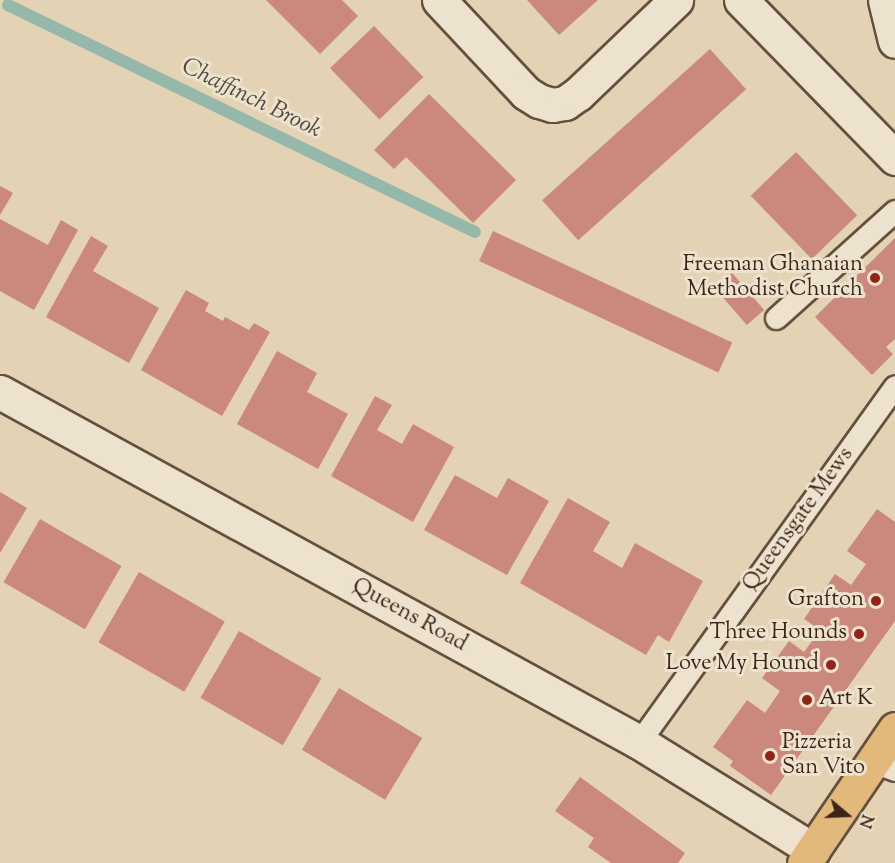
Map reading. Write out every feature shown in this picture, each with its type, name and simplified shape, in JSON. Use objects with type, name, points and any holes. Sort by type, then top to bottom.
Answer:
[{"type":"main road","points":[[808,856],[884,766],[895,729]]},
{"type":"street","points":[[439,0],[526,93],[539,101],[552,105],[565,103],[578,94],[676,0]]},
{"type":"street","points":[[741,0],[892,144]]},
{"type":"street","points":[[885,0],[895,40]]},
{"type":"street","name":"Queens Road","points":[[0,392],[639,742],[808,856]]},
{"type":"lane","points":[[776,318],[895,211]]},
{"type":"lane","name":"Queensgate Mews","points":[[639,742],[895,386]]},
{"type":"building","points":[[266,0],[342,0],[358,16],[320,54]]},
{"type":"building","points":[[527,0],[598,0],[559,35]]},
{"type":"building","points":[[374,26],[423,77],[379,119],[330,68]]},
{"type":"building","points":[[710,49],[746,89],[578,240],[542,200]]},
{"type":"building","points":[[429,94],[516,180],[473,223],[406,157],[394,169],[374,150]]},
{"type":"building","points":[[796,152],[857,215],[812,259],[751,196]]},
{"type":"building","points":[[0,186],[13,193],[0,215]]},
{"type":"building","points":[[0,219],[48,245],[61,220],[78,230],[34,310],[0,291]]},
{"type":"building","points":[[493,231],[732,343],[718,372],[479,261]]},
{"type":"building","points":[[91,236],[108,246],[93,271],[159,308],[129,363],[46,317]]},
{"type":"building","name":"Freeman Ghanaian Methodist Church","points":[[895,238],[895,339],[886,347],[893,354],[872,375],[815,317]]},
{"type":"building","points":[[732,273],[764,310],[747,325],[715,288]]},
{"type":"building","points":[[186,290],[209,303],[205,311],[223,321],[225,317],[249,330],[254,323],[270,332],[222,416],[141,370]]},
{"type":"building","points":[[277,351],[317,373],[307,392],[348,414],[318,469],[237,424]]},
{"type":"building","points":[[375,396],[392,405],[377,430],[402,444],[413,424],[454,447],[413,522],[331,476]]},
{"type":"building","points":[[455,475],[497,498],[508,478],[549,501],[507,575],[424,530]]},
{"type":"building","points":[[0,492],[27,508],[0,553]]},
{"type":"building","points":[[568,498],[610,522],[593,551],[622,568],[635,543],[703,581],[669,642],[658,635],[646,655],[520,583]]},
{"type":"building","points":[[877,509],[895,522],[895,621],[771,795],[730,766],[733,761],[713,747],[747,700],[765,713],[780,691],[762,678],[789,641],[804,652],[820,630],[804,619],[835,574],[851,585],[866,564],[847,551]]},
{"type":"building","points":[[40,519],[121,566],[85,629],[4,582]]},
{"type":"building","points":[[139,572],[225,622],[184,692],[98,642]]},
{"type":"building","points":[[239,631],[321,678],[283,745],[200,698]]},
{"type":"building","points":[[339,688],[422,738],[385,800],[302,750]]},
{"type":"building","points":[[580,777],[685,853],[678,863],[611,863],[588,847],[594,838],[555,811]]},
{"type":"waterway","name":"Chaffinch Brook","points":[[8,5],[475,232]]},
{"type":"place","name":"Freeman Ghanaian Methodist Church","points":[[875,278]]},
{"type":"place","name":"Grafton","points":[[876,601]]},
{"type":"place","name":"Three Hounds","points":[[859,634]]},
{"type":"place","name":"Love My Hound","points":[[831,665]]},
{"type":"place","name":"Art K","points":[[807,700]]},
{"type":"place","name":"Pizzeria San Vito","points":[[770,756]]}]
